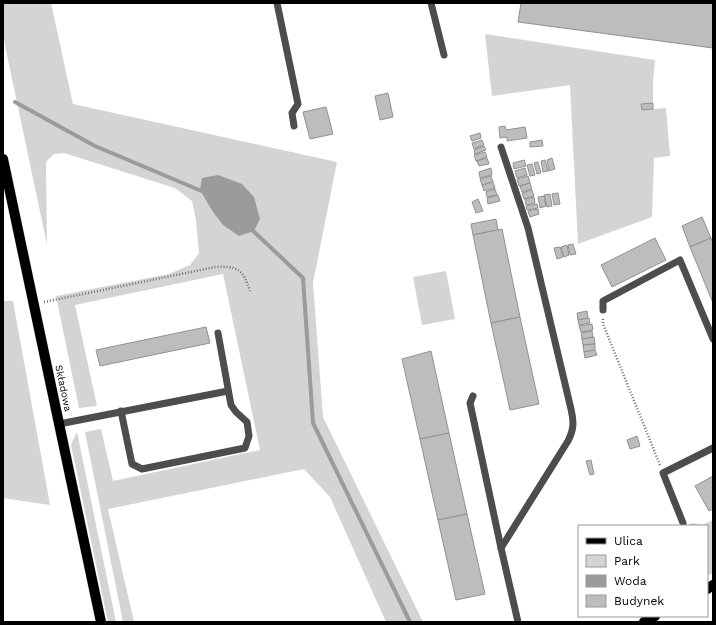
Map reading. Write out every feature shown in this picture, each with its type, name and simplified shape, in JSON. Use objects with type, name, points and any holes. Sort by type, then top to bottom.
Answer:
[{"type":"main road","name":"Składowa","points":[[3,159],[101,622]]},
{"type":"main road","points":[[644,622],[653,617]]},
{"type":"street","points":[[277,3],[298,104],[292,113],[294,126]]},
{"type":"street","points":[[431,3],[444,55]]},
{"type":"street","points":[[501,147],[528,228],[569,401],[573,429],[568,441],[501,548]]},
{"type":"street","points":[[603,310],[603,301],[680,260],[713,339]]},
{"type":"street","points":[[121,411],[132,464],[142,470],[245,448],[250,436],[247,422],[231,405],[218,333]]},
{"type":"street","points":[[60,424],[228,391]]},
{"type":"street","points":[[473,396],[470,403],[518,622]]},
{"type":"street","points":[[683,523],[663,473],[713,448]]},
{"type":"path","points":[[34,304],[215,267],[230,267],[240,271],[246,280],[250,292]]},
{"type":"path","points":[[603,310],[603,324],[663,473]]},
{"type":"green space","points":[[3,3],[51,3],[73,104],[337,162],[313,283],[323,417],[423,622],[386,622],[330,497],[304,469],[108,509],[134,622],[123,622],[85,432],[101,429],[113,481],[260,450],[223,274],[75,305],[97,406],[79,408],[56,296],[169,274],[190,265],[199,253],[196,220],[192,201],[175,188],[64,153],[54,154],[46,162],[47,245],[3,36]]},
{"type":"green space","points":[[485,34],[655,60],[653,109],[666,108],[670,156],[654,158],[652,217],[578,244],[570,85],[492,96]]},
{"type":"green space","points":[[446,271],[455,319],[422,325],[413,277]]},
{"type":"green space","points":[[3,301],[13,301],[50,505],[3,498]]},
{"type":"green space","points":[[77,432],[116,622],[108,622],[71,445]]},
{"type":"green space","points":[[713,520],[713,573],[708,576],[708,525],[702,525]]},
{"type":"green space","points":[[692,523],[702,525],[689,525]]},
{"type":"water","points":[[218,175],[242,184],[254,197],[260,219],[254,231],[239,236],[223,225],[213,212],[200,190],[202,178]]},
{"type":"building","points":[[521,3],[713,3],[713,48],[518,22]]},
{"type":"building","points":[[388,93],[393,117],[380,120],[375,96]]},
{"type":"building","points":[[653,103],[653,109],[642,110],[641,104]]},
{"type":"building","points":[[326,107],[333,134],[310,139],[303,112]]},
{"type":"building","points":[[505,126],[506,130],[525,127],[527,138],[507,141],[507,137],[500,138],[499,127]]},
{"type":"building","points":[[480,133],[481,138],[472,141],[470,136]]},
{"type":"building","points":[[482,140],[484,145],[474,149],[472,143]]},
{"type":"building","points":[[542,140],[543,146],[530,147],[530,142]]},
{"type":"building","points":[[484,146],[486,150],[475,154],[474,150]]},
{"type":"building","points":[[485,152],[487,157],[476,161],[474,155]]},
{"type":"building","points":[[487,158],[489,164],[479,166],[477,161]]},
{"type":"building","points":[[552,158],[555,169],[549,171],[547,160]]},
{"type":"building","points":[[524,160],[526,166],[514,169],[513,163]]},
{"type":"building","points":[[545,160],[548,171],[543,172],[541,161]]},
{"type":"building","points":[[538,162],[541,173],[537,174],[534,163]]},
{"type":"building","points":[[532,164],[535,175],[530,176],[527,165]]},
{"type":"building","points":[[491,168],[492,175],[480,178],[479,172]]},
{"type":"building","points":[[525,168],[527,175],[517,178],[515,171]]},
{"type":"building","points":[[491,176],[493,182],[482,185],[480,179]]},
{"type":"building","points":[[528,176],[530,183],[519,186],[517,179]]},
{"type":"building","points":[[493,182],[495,188],[484,191],[482,185]]},
{"type":"building","points":[[530,183],[532,189],[522,192],[520,186]]},
{"type":"building","points":[[495,189],[497,195],[487,197],[486,192]]},
{"type":"building","points":[[532,190],[534,196],[524,199],[522,193]]},
{"type":"building","points":[[558,193],[560,204],[554,205],[552,194]]},
{"type":"building","points":[[550,194],[552,206],[547,207],[544,195]]},
{"type":"building","points":[[498,195],[500,201],[488,204],[487,198]]},
{"type":"building","points":[[544,196],[546,206],[540,208],[538,197]]},
{"type":"building","points":[[534,197],[535,203],[526,205],[525,199]]},
{"type":"building","points":[[478,199],[483,211],[476,213],[472,202]]},
{"type":"building","points":[[537,204],[538,208],[527,210],[526,206]]},
{"type":"building","points":[[538,209],[539,214],[530,217],[528,211]]},
{"type":"building","points":[[702,217],[711,238],[690,247],[682,226]]},
{"type":"building","points":[[496,219],[498,230],[473,235],[471,224]]},
{"type":"building","points":[[502,229],[520,317],[491,323],[473,235]]},
{"type":"building","points":[[655,238],[666,260],[612,287],[601,265]]},
{"type":"building","points":[[711,238],[713,243],[713,303],[690,247]]},
{"type":"building","points":[[573,244],[576,254],[570,255],[568,245]]},
{"type":"building","points":[[567,245],[569,255],[564,257],[561,247]]},
{"type":"building","points":[[560,247],[563,257],[557,259],[554,248]]},
{"type":"building","points":[[587,311],[588,318],[578,320],[577,313]]},
{"type":"building","points":[[520,317],[539,404],[510,410],[491,323]]},
{"type":"building","points":[[589,318],[590,323],[579,325],[578,320]]},
{"type":"building","points":[[592,324],[593,330],[581,332],[579,326]]},
{"type":"building","points":[[206,327],[210,343],[100,366],[96,350]]},
{"type":"building","points":[[592,331],[593,337],[582,339],[581,333]]},
{"type":"building","points":[[594,337],[595,344],[583,345],[582,339]]},
{"type":"building","points":[[595,344],[595,350],[584,352],[583,345]]},
{"type":"building","points":[[595,350],[597,355],[585,358],[584,352]]},
{"type":"building","points":[[431,351],[449,433],[420,439],[402,359]]},
{"type":"building","points":[[449,433],[467,514],[438,520],[420,439]]},
{"type":"building","points":[[637,436],[640,446],[630,449],[627,440]]},
{"type":"building","points":[[591,460],[594,474],[590,475],[586,461]]},
{"type":"building","points":[[713,476],[713,509],[709,511],[695,486]]},
{"type":"building","points":[[467,514],[485,594],[456,600],[438,520]]},
{"type":"waterway","points":[[15,102],[95,146],[204,192]]},
{"type":"waterway","points":[[250,228],[303,278],[313,423],[410,622]]}]
